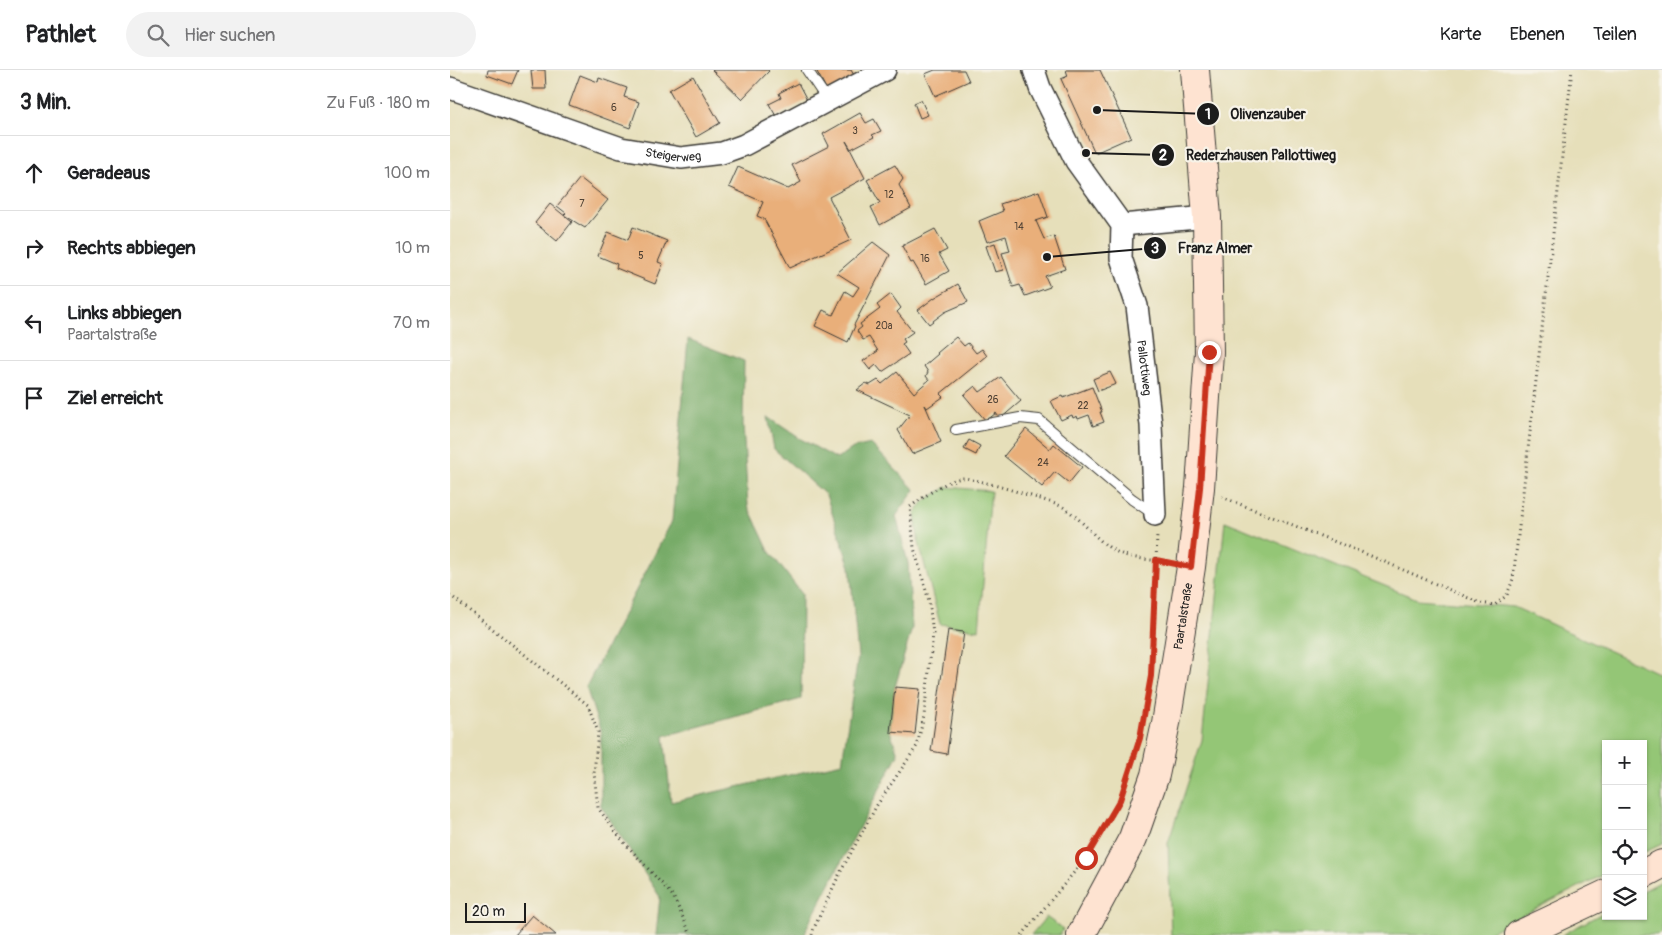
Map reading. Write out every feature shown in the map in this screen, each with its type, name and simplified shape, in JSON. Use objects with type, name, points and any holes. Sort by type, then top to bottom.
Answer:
[{"type":"main road","name":"Paartalstraße","points":[[1080,935],[1134,838],[1155,775],[1166,723],[1191,567],[1200,488],[1209,352],[1207,217],[1195,70]]},
{"type":"main road","points":[[1647,872],[1662,864]]},
{"type":"main road","points":[[1519,935],[1602,896]]},
{"type":"street","name":"Steigerweg","points":[[450,88],[621,148],[681,158],[722,153],[744,145],[885,70]]},
{"type":"street","points":[[1034,70],[1040,88],[1076,161],[1122,225],[1207,217]]},
{"type":"street","name":"Pallottiweg","points":[[1122,225],[1121,258],[1137,306],[1151,425],[1155,514]]},
{"type":"lane","points":[[807,70],[828,101]]},
{"type":"lane","points":[[956,430],[1020,418],[1039,420],[1132,498],[1155,514]]},
{"type":"path","points":[[1200,488],[1371,556],[1480,603],[1494,605],[1507,595],[1513,579],[1572,70]]},
{"type":"path","points":[[812,935],[840,873],[872,814],[894,778],[917,746],[924,716],[933,634],[929,601],[914,548],[910,507],[935,489],[963,478],[990,484],[1062,506],[1083,522],[1104,544],[1120,554],[1191,567]]},
{"type":"path","points":[[1153,647],[1158,525],[1155,514]]},
{"type":"path","points":[[450,594],[588,705],[598,732],[594,773],[598,808],[622,840],[673,896],[691,935]]},
{"type":"path","points":[[1022,935],[1086,858],[1120,800]]},
{"type":"green space","points":[[688,339],[744,361],[743,424],[748,506],[769,551],[802,594],[801,699],[664,736],[671,802],[842,763],[858,657],[850,567],[826,495],[774,449],[768,417],[799,438],[837,459],[853,448],[871,444],[915,490],[896,516],[908,563],[912,628],[895,687],[890,731],[898,754],[807,927],[805,935],[656,935],[660,897],[601,806],[601,733],[586,687],[672,521]]},
{"type":"green space","points":[[947,487],[991,491],[979,630],[940,624],[918,539],[915,514],[924,501]]},
{"type":"green space","points":[[1225,521],[1417,599],[1514,607],[1662,675],[1662,844],[1647,851],[1647,740],[1602,740],[1602,875],[1492,931],[1481,935],[1171,935],[1168,843],[1202,740]]},
{"type":"green space","points":[[1662,881],[1662,933],[1658,935],[1562,935],[1602,913],[1602,920],[1647,920],[1647,889]]},
{"type":"green space","points":[[1046,917],[1063,929],[1060,935],[1031,935]]},
{"type":"building","points":[[488,70],[518,70],[512,84],[487,75]]},
{"type":"building","points":[[531,70],[545,70],[546,89],[533,89]]},
{"type":"building","points":[[712,70],[768,70],[769,71],[742,99]]},
{"type":"building","points":[[816,70],[851,70],[855,77],[828,92]]},
{"type":"building","points":[[935,70],[964,70],[969,81],[935,96],[925,74]]},
{"type":"building","points":[[1066,70],[1100,70],[1131,137],[1095,153],[1061,79],[1068,76]]},
{"type":"building","points":[[580,75],[598,82],[599,78],[627,88],[624,97],[639,102],[630,128],[569,105]]},
{"type":"building","points":[[693,76],[720,123],[696,137],[669,90]]},
{"type":"building","points":[[798,83],[807,100],[776,116],[769,104],[781,98],[779,93]]},
{"type":"building","points":[[921,100],[928,115],[920,118],[914,103]]},
{"type":"building","points":[[860,113],[866,123],[874,119],[881,131],[872,135],[874,137],[851,149],[846,141],[865,178],[829,197],[851,240],[790,268],[764,219],[757,216],[763,202],[729,187],[738,167],[788,189],[801,182],[792,165],[829,146],[823,134]]},
{"type":"building","points":[[895,165],[903,179],[899,185],[911,208],[880,225],[871,207],[880,203],[867,180]]},
{"type":"building","points":[[580,178],[608,200],[585,228],[564,215],[566,213],[557,206]]},
{"type":"building","points":[[1039,191],[1048,217],[1036,221],[1044,239],[1054,236],[1065,269],[1045,276],[1050,287],[1025,296],[1020,285],[1013,287],[1002,253],[1010,251],[1006,236],[987,242],[979,221],[1003,211],[1000,204]]},
{"type":"building","points":[[550,204],[572,222],[557,241],[535,223]]},
{"type":"building","points":[[633,227],[667,241],[658,262],[663,264],[655,284],[616,268],[617,264],[598,256],[608,232],[628,240]]},
{"type":"building","points":[[935,229],[947,250],[939,254],[949,271],[926,284],[902,246]]},
{"type":"building","points":[[873,242],[890,255],[854,325],[848,342],[815,326],[823,310],[833,315],[845,291],[853,296],[859,287],[837,273]]},
{"type":"building","points":[[995,243],[1003,270],[995,272],[986,246]]},
{"type":"building","points":[[958,284],[968,302],[945,312],[929,324],[918,310]]},
{"type":"building","points":[[891,294],[901,308],[897,312],[913,332],[903,339],[905,342],[902,344],[909,354],[882,372],[876,365],[870,370],[863,361],[878,351],[869,337],[863,340],[857,331],[862,327],[860,324],[880,309],[877,305]]},
{"type":"building","points":[[956,337],[964,346],[968,343],[976,353],[982,349],[987,356],[940,394],[943,397],[927,408],[925,405],[941,442],[912,454],[898,430],[910,415],[857,390],[866,383],[870,385],[878,380],[882,384],[897,372],[914,393],[929,380],[926,376],[928,372],[924,366]]},
{"type":"building","points":[[1110,372],[1116,384],[1098,391],[1093,379]]},
{"type":"building","points":[[1001,377],[1021,401],[1000,419],[996,413],[986,421],[964,395],[975,386],[980,392]]},
{"type":"building","points":[[1092,387],[1104,422],[1093,426],[1089,415],[1078,419],[1077,416],[1073,418],[1072,415],[1061,420],[1051,401]]},
{"type":"building","points":[[1026,429],[1050,449],[1054,444],[1082,467],[1069,483],[1055,472],[1042,487],[1004,456]]},
{"type":"building","points":[[969,440],[980,446],[976,455],[964,449]]},
{"type":"building","points":[[948,630],[964,632],[947,754],[931,751]]},
{"type":"building","points":[[895,687],[920,689],[915,734],[890,732]]},
{"type":"building","points":[[532,915],[556,935],[515,935]]},
{"type":"place","name":"Olivenzauber","points":[[1097,110]]},
{"type":"place","name":"Rederzhausen Pallottiweg","points":[[1086,153]]},
{"type":"place","name":"Franz Almer","points":[[1047,257]]},
{"type":"route","points":[[1086,858],[1120,800],[1140,738],[1151,676],[1156,560],[1191,567],[1200,488],[1209,352]]}]
